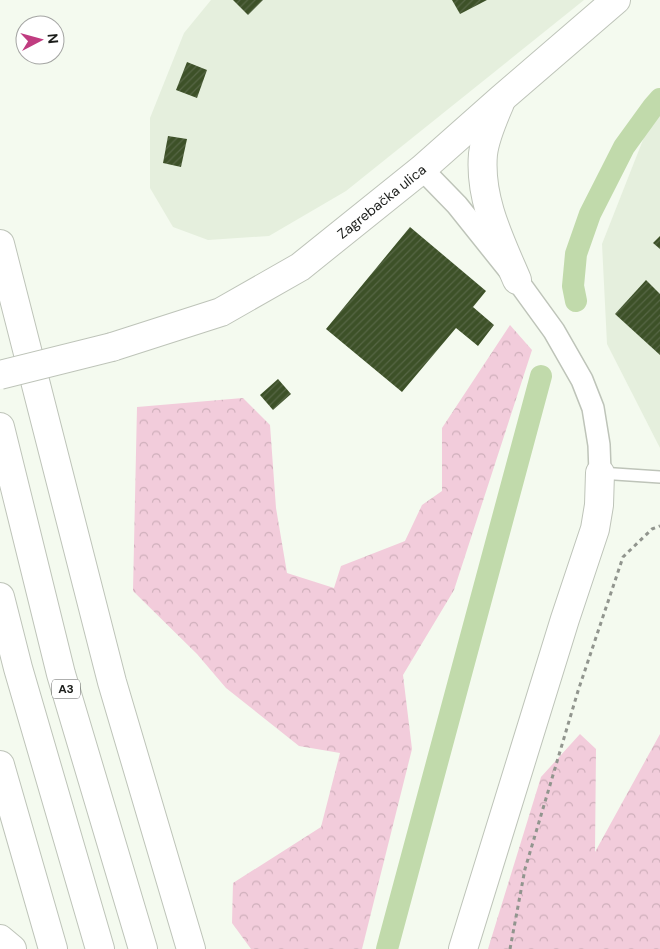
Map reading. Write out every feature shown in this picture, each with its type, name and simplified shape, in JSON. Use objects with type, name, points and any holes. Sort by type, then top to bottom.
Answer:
[{"type":"main road","name":"Zagrebačka ulica","points":[[0,375],[112,347],[222,312],[300,267],[422,170],[616,0]]},
{"type":"main road","points":[[501,99],[483,154],[483,180],[490,216],[517,280]]},
{"type":"main road","points":[[0,244],[112,682],[191,949]]},
{"type":"main road","name":"A3","points":[[0,426],[61,674],[144,949]]},
{"type":"main road","points":[[463,949],[565,619],[595,530],[599,505],[600,473]]},
{"type":"main road","points":[[0,597],[18,668],[100,949]]},
{"type":"main road","points":[[0,765],[53,949]]},
{"type":"main road","points":[[0,939],[12,949]]},
{"type":"street","points":[[422,170],[457,205],[517,280],[554,331],[582,380],[592,408],[599,445],[600,473]]},
{"type":"lane","points":[[600,473],[660,477]]},
{"type":"path","points":[[510,949],[525,869],[578,691],[623,557],[652,529],[660,526]]},
{"type":"shaded area","points":[[211,0],[584,0],[346,191],[269,236],[208,240],[173,227],[150,188],[150,118],[184,33]]},
{"type":"shaded area","points":[[660,113],[660,448],[607,344],[602,244],[650,122]]},
{"type":"green space","points":[[510,325],[532,350],[454,590],[403,675],[412,749],[362,949],[251,949],[232,923],[233,883],[321,827],[340,753],[299,746],[226,688],[197,654],[133,591],[137,407],[243,398],[270,425],[276,508],[287,573],[334,588],[341,566],[405,541],[422,505],[442,491],[442,428]]},
{"type":"green space","points":[[580,734],[596,749],[595,852],[660,734],[660,949],[488,949],[541,777]]},
{"type":"building","points":[[233,0],[263,0],[248,15]]},
{"type":"building","points":[[452,0],[487,0],[460,14]]},
{"type":"building","points":[[187,62],[207,70],[197,98],[176,90]]},
{"type":"building","points":[[168,136],[187,139],[181,167],[163,163]]},
{"type":"building","points":[[410,227],[486,291],[473,307],[494,325],[478,346],[456,328],[402,392],[326,329]]},
{"type":"building","points":[[660,236],[660,249],[653,243]]},
{"type":"building","points":[[646,280],[660,294],[660,355],[615,314]]},
{"type":"building","points":[[278,379],[291,394],[273,410],[260,395]]},
{"type":"waterway","points":[[576,301],[573,286],[576,254],[590,214],[624,147],[660,99]]},
{"type":"waterway","points":[[387,949],[541,376]]}]
